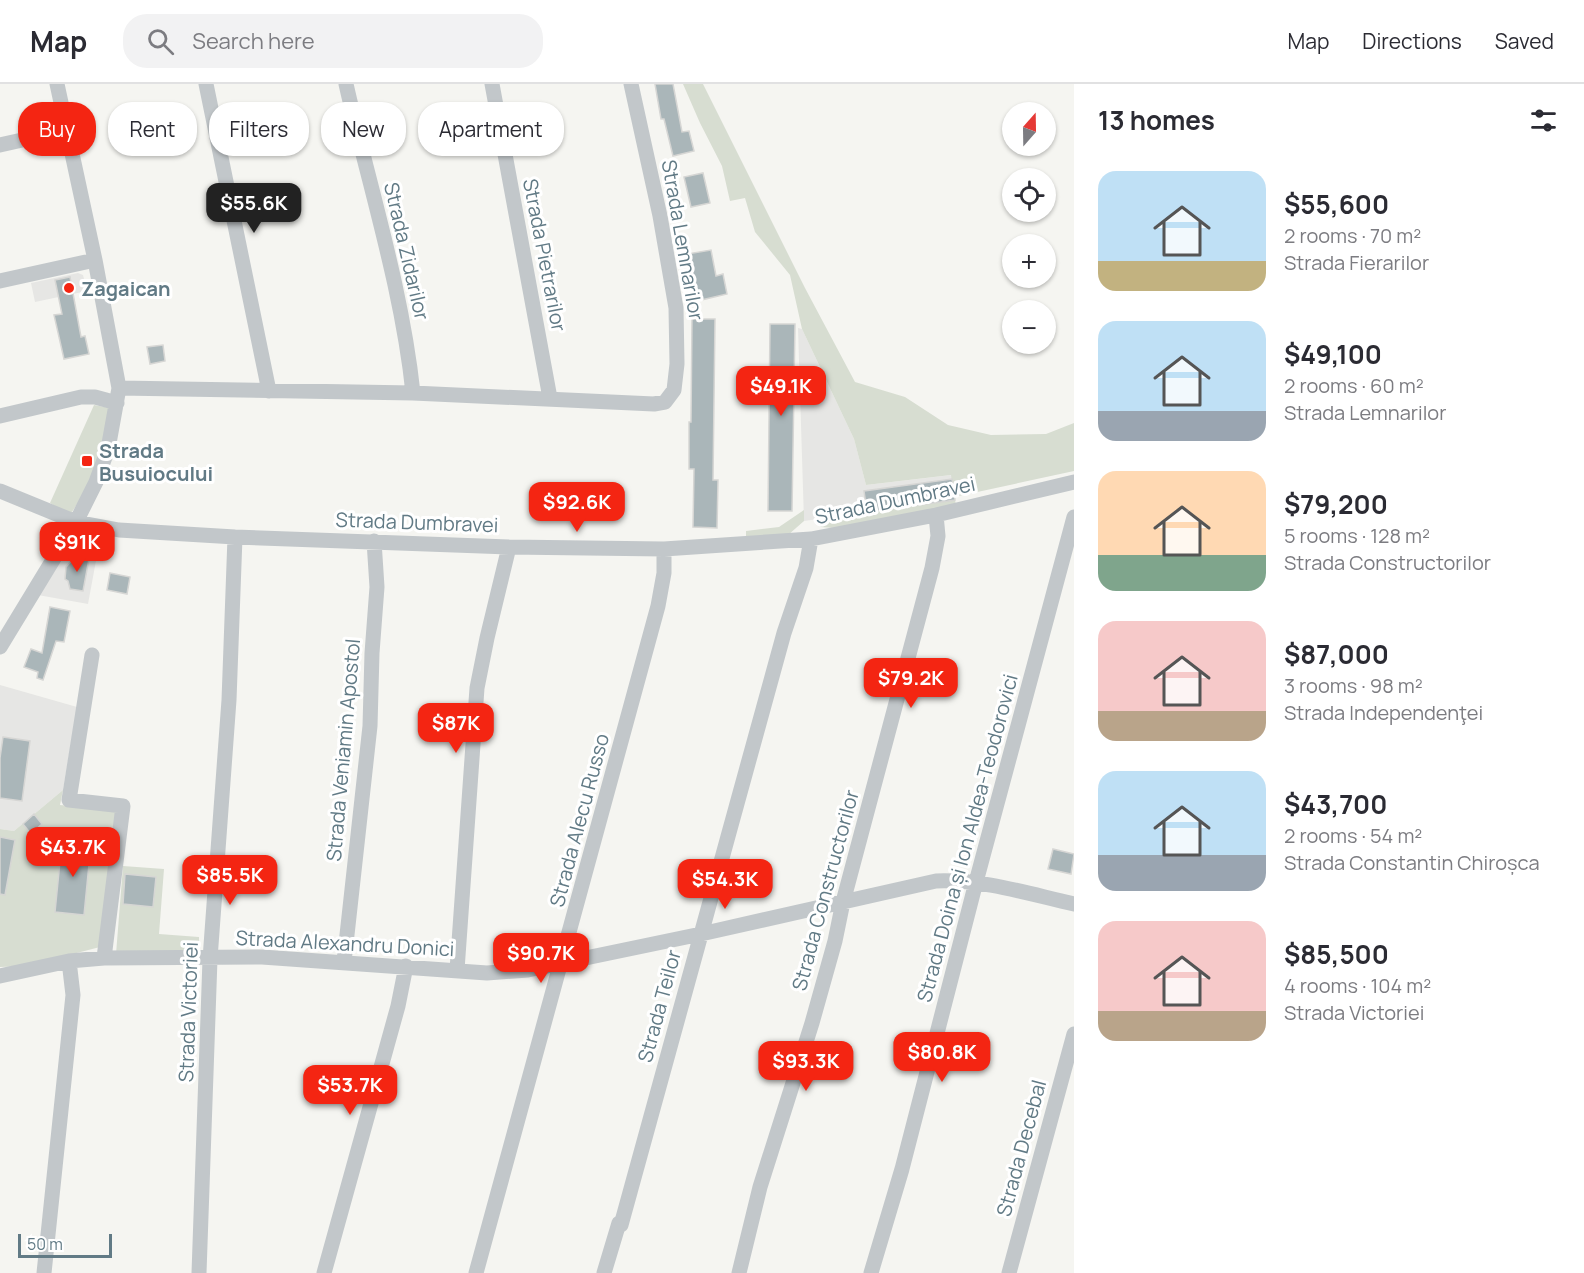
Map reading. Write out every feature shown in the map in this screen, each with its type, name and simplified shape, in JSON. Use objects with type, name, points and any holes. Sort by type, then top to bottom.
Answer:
[{"type":"street","points":[[57,84],[61,102]]},
{"type":"street","points":[[206,84],[269,391]]},
{"type":"street","name":"Strada Zidarilor","points":[[346,84],[401,318],[409,356],[413,393]]},
{"type":"street","name":"Strada Pietrarilor","points":[[492,84],[550,398]]},
{"type":"street","name":"Strada Lemnarilor","points":[[550,398],[654,404],[665,402],[674,390],[677,364],[676,308],[660,216],[631,84]]},
{"type":"street","points":[[0,145],[18,141]]},
{"type":"street","points":[[3,637],[76,522],[108,449],[118,395],[95,260],[73,156]]},
{"type":"street","points":[[0,281],[95,260]]},
{"type":"street","points":[[0,416],[81,397],[118,395],[269,391],[550,398]]},
{"type":"street","name":"Strada Dumbravei","points":[[0,491],[76,522],[119,530],[235,537],[509,547],[664,549],[811,539],[936,514],[1074,482]]},
{"type":"street","name":"Strada Constructorilor","points":[[739,1273],[760,1187],[812,1023],[835,941],[843,902],[932,568],[938,536],[936,514]]},
{"type":"street","name":"Strada Doina și Ion Aldea-Teodorovici","points":[[871,1273],[902,1169],[1074,517]]},
{"type":"street","name":"Strada Victoriei","points":[[199,1273],[210,958],[229,700],[235,537]]},
{"type":"street","name":"Strada Teilor","points":[[604,1273],[619,1223],[621,1225],[784,633],[806,568],[811,539]]},
{"type":"street","name":"Strada Veniamin Apostol","points":[[344,962],[370,726],[377,587],[374,541]]},
{"type":"street","points":[[457,970],[477,688],[486,638],[509,547]]},
{"type":"street","name":"Strada Alecu Russo","points":[[476,1273],[658,606],[664,573],[664,549]]},
{"type":"street","points":[[92,655],[69,800],[123,806],[104,958]]},
{"type":"street","name":"Strada Alexandru Donici","points":[[0,976],[69,961],[104,958],[262,957],[487,973],[518,971],[701,934],[936,881],[976,882],[1074,904]]},
{"type":"street","points":[[44,1273],[73,995],[69,961]]},
{"type":"street","points":[[324,1273],[398,1006],[406,966]]},
{"type":"street","name":"Strada Decebal","points":[[1009,1273],[1074,1034]]},
{"type":"shaded area","points":[[683,84],[703,84],[805,288],[855,382],[905,397],[948,425],[991,435],[1046,434],[1074,423],[1074,471],[954,497],[951,475],[866,485],[854,439],[802,329],[790,275],[755,232],[745,198],[730,201],[722,166]]},
{"type":"shaded area","points":[[78,273],[83,275],[87,291],[35,302],[31,283]]},
{"type":"shaded area","points":[[798,328],[802,329],[854,439],[866,485],[952,475],[955,500],[804,521]]},
{"type":"shaded area","points":[[94,405],[110,408],[101,457],[89,486],[70,515],[50,503]]},
{"type":"shaded area","points":[[955,500],[956,505],[834,528],[821,527],[815,519]]},
{"type":"shaded area","points":[[804,510],[804,521],[788,535],[746,539],[746,531],[779,527]]},
{"type":"shaded area","points":[[80,538],[100,539],[88,604],[38,595],[69,543]]},
{"type":"shaded area","points":[[0,685],[77,707],[63,790],[14,831],[0,829]]},
{"type":"shaded area","points":[[63,790],[60,805],[118,810],[100,947],[26,966],[0,967],[0,829],[14,831]]},
{"type":"shaded area","points":[[123,866],[164,869],[159,934],[199,937],[199,954],[116,954]],"holes":[[[126,874],[155,877],[153,907],[123,904]]]},
{"type":"building","points":[[655,84],[673,84],[682,132],[689,131],[694,151],[673,156],[664,119],[661,119]]},
{"type":"building","points":[[703,173],[710,203],[691,207],[684,177]]},
{"type":"building","points":[[711,250],[716,276],[723,274],[727,294],[697,301],[687,254]]},
{"type":"building","points":[[70,277],[81,337],[85,336],[89,354],[64,359],[54,315],[62,314],[55,280]]},
{"type":"building","points":[[692,319],[715,319],[713,480],[718,480],[717,528],[693,527],[694,469],[689,469]]},
{"type":"building","points":[[770,324],[795,324],[792,511],[768,511]]},
{"type":"building","points":[[163,345],[165,361],[150,364],[147,347]]},
{"type":"building","points":[[952,479],[955,500],[867,512],[864,491]]},
{"type":"building","points":[[75,557],[89,559],[83,591],[70,589],[65,579],[66,567]]},
{"type":"building","points":[[110,573],[130,577],[127,594],[107,590]]},
{"type":"building","points":[[50,607],[70,611],[64,642],[56,641],[43,680],[37,678],[38,672],[24,667],[31,649],[42,653]]},
{"type":"building","points":[[3,737],[30,741],[22,801],[0,798],[0,758]]},
{"type":"building","points":[[34,814],[42,824],[31,834],[23,824]]},
{"type":"building","points":[[0,837],[15,840],[5,895],[0,894]]},
{"type":"building","points":[[62,841],[91,844],[84,915],[55,912]]},
{"type":"building","points":[[1053,849],[1074,854],[1071,874],[1048,869]]},
{"type":"building","points":[[125,874],[156,877],[153,907],[123,904]]},
{"type":"place","name":"Zagaican","points":[[69,288]]},
{"type":"place","name":"Strada Busuiocului","points":[[87,461]]}]
